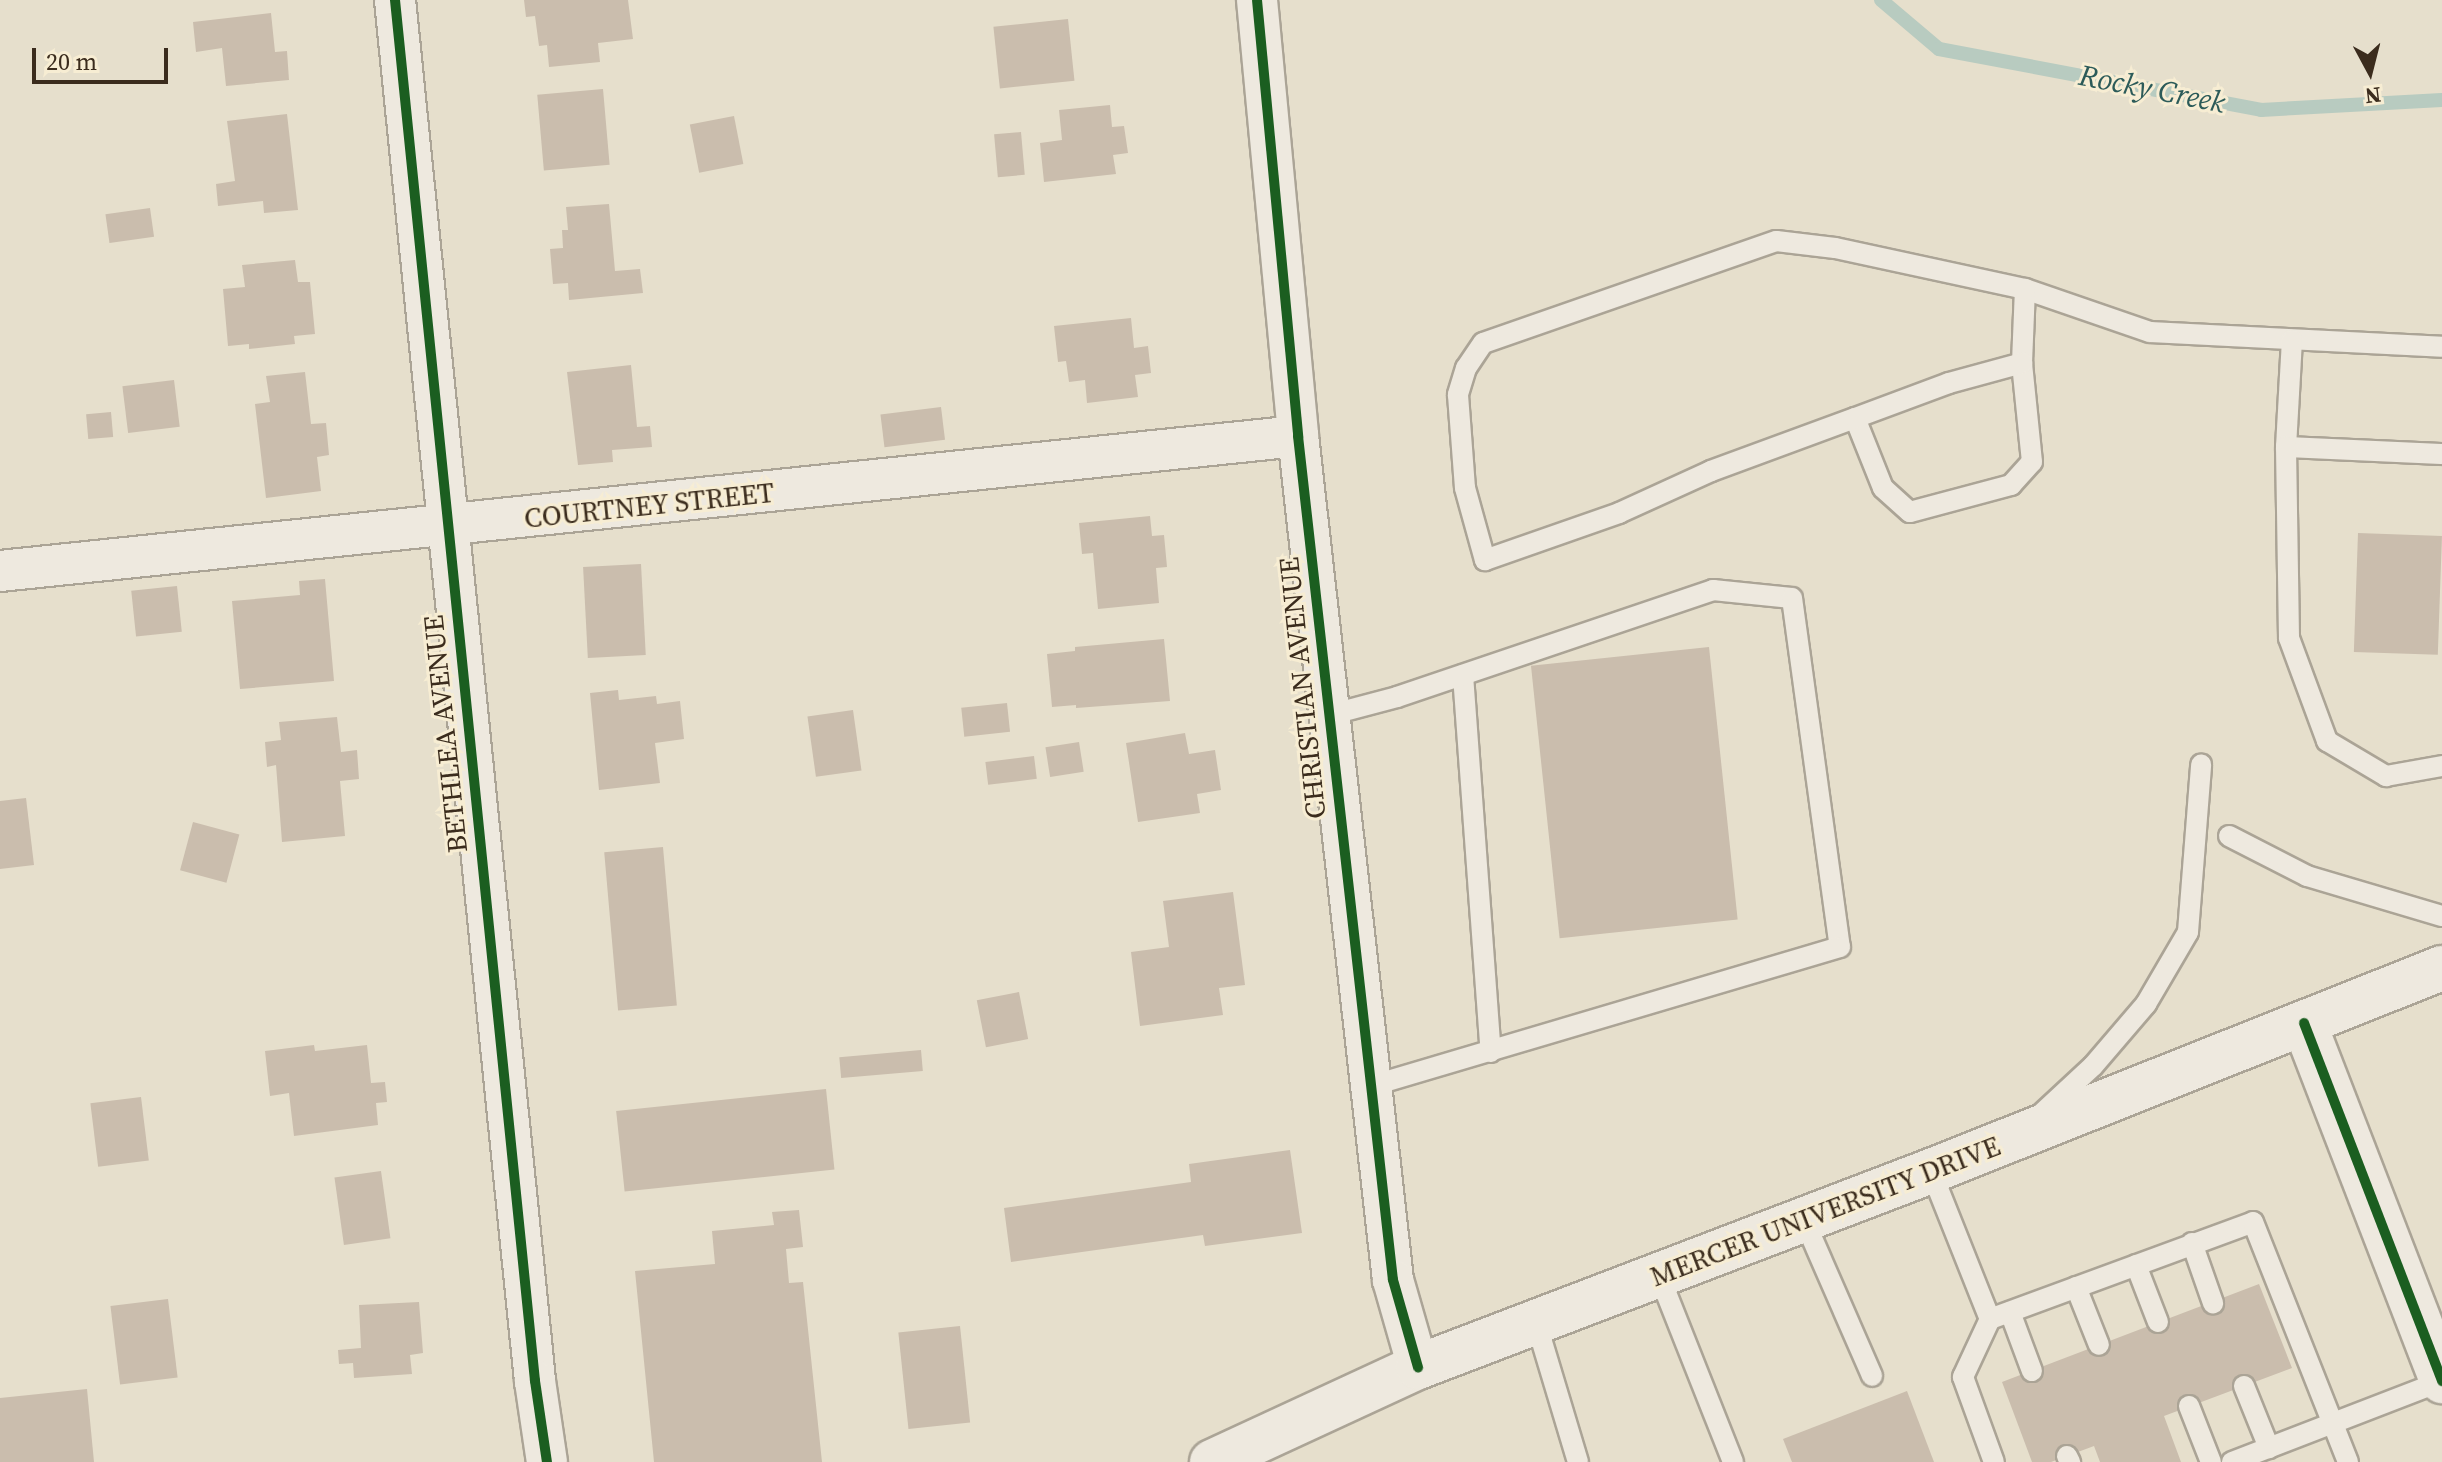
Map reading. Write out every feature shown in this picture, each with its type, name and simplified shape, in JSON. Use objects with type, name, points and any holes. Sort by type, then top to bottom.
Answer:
[{"type":"main road","name":"MERCER UNIVERSITY DRIVE","points":[[1212,1462],[1418,1367],[1931,1171],[2442,968]]},
{"type":"main road","points":[[2304,1023],[2442,1381]]},
{"type":"street","name":"BETHLEA AVENUE","points":[[395,0],[535,1381],[547,1462]]},
{"type":"street","name":"CHRISTIAN AVENUE","points":[[1257,0],[1298,436],[1393,1280],[1418,1367]]},
{"type":"street","name":"COURTNEY STREET","points":[[0,571],[1298,436]]},
{"type":"lane","points":[[2022,363],[1949,383],[1711,471],[1619,513],[1485,560],[1465,488],[1458,395],[1466,368],[1483,343],[1776,241],[1835,248],[2025,289],[2150,332],[2442,347]]},
{"type":"lane","points":[[1855,418],[1883,488],[1910,512],[2011,485],[2032,462],[2022,363],[2025,289]]},
{"type":"lane","points":[[2292,340],[2286,447],[2289,638],[2327,741],[2386,776],[2442,766]]},
{"type":"lane","points":[[2286,447],[2442,454]]},
{"type":"lane","points":[[1329,715],[1463,675],[1713,590],[1792,598],[1840,947],[1371,1086]]},
{"type":"lane","points":[[1463,675],[1491,1052]]},
{"type":"lane","points":[[2015,1138],[2093,1066],[2146,1004],[2188,932],[2201,765]]},
{"type":"lane","points":[[2229,836],[2307,876],[2442,916]]},
{"type":"lane","points":[[1931,1171],[1990,1319]]},
{"type":"lane","points":[[1804,1220],[1872,1376]]},
{"type":"lane","points":[[1994,1462],[1963,1377],[1990,1319],[2253,1222],[2348,1462]]},
{"type":"lane","points":[[2192,1243],[2213,1303]]},
{"type":"lane","points":[[2136,1265],[2158,1322]]},
{"type":"lane","points":[[1659,1275],[1733,1462]]},
{"type":"lane","points":[[2076,1287],[2099,1345]]},
{"type":"lane","points":[[2010,1312],[2032,1371]]},
{"type":"lane","points":[[1536,1322],[1578,1462]]},
{"type":"lane","points":[[2232,1462],[2442,1381]]},
{"type":"lane","points":[[2244,1386],[2269,1448]]},
{"type":"lane","points":[[2189,1406],[2211,1462]]},
{"type":"building","points":[[524,0],[628,0],[633,39],[598,43],[600,62],[549,67],[547,45],[539,46],[535,16],[526,17]]},
{"type":"building","points":[[271,13],[275,52],[287,51],[289,80],[226,86],[222,48],[196,52],[193,22]]},
{"type":"building","points":[[1068,19],[1074,81],[1000,88],[993,27]]},
{"type":"building","points":[[603,89],[610,165],[544,170],[537,95]]},
{"type":"building","points":[[1110,105],[1112,127],[1124,126],[1128,153],[1113,155],[1116,174],[1044,182],[1040,143],[1062,140],[1059,110]]},
{"type":"building","points":[[287,114],[298,210],[264,213],[263,201],[218,206],[216,184],[235,181],[227,121]]},
{"type":"building","points":[[734,116],[743,164],[699,173],[690,125]]},
{"type":"building","points":[[1021,132],[1025,175],[998,177],[994,134]]},
{"type":"building","points":[[609,204],[615,271],[640,269],[643,293],[569,300],[568,283],[553,284],[550,249],[563,248],[562,230],[568,230],[566,207]]},
{"type":"building","points":[[150,208],[154,237],[109,243],[105,214]]},
{"type":"building","points":[[295,260],[298,282],[310,282],[315,334],[294,336],[295,344],[249,349],[249,344],[228,346],[223,289],[245,287],[242,265]]},
{"type":"building","points":[[1131,318],[1134,348],[1148,346],[1151,373],[1135,375],[1138,397],[1087,403],[1085,380],[1069,382],[1066,361],[1058,362],[1054,326]]},
{"type":"building","points":[[631,365],[637,427],[650,426],[652,447],[612,450],[613,462],[578,465],[567,372]]},
{"type":"building","points":[[305,372],[311,424],[326,423],[329,455],[317,457],[321,491],[266,498],[255,404],[270,402],[266,376]]},
{"type":"building","points":[[174,380],[180,427],[128,433],[122,386]]},
{"type":"building","points":[[941,407],[945,440],[884,447],[880,414]]},
{"type":"building","points":[[111,412],[113,437],[88,439],[86,414]]},
{"type":"building","points":[[1150,516],[1152,536],[1164,535],[1167,567],[1156,568],[1159,603],[1098,609],[1093,553],[1082,554],[1079,523]]},
{"type":"building","points":[[2358,533],[2442,536],[2438,655],[2354,652]]},
{"type":"building","points":[[641,564],[646,655],[588,658],[583,567]]},
{"type":"building","points":[[325,579],[334,681],[240,689],[232,601],[300,595],[299,581]]},
{"type":"building","points":[[177,586],[182,632],[136,637],[131,591]]},
{"type":"building","points":[[1164,639],[1170,701],[1052,707],[1047,654],[1075,651],[1075,647]]},
{"type":"building","points":[[1709,647],[1738,919],[1560,938],[1531,666]]},
{"type":"building","points":[[618,690],[619,700],[656,696],[657,704],[680,701],[684,739],[655,743],[660,783],[599,790],[590,693]]},
{"type":"building","points":[[1007,703],[1010,732],[964,737],[961,708]]},
{"type":"building","points":[[853,710],[861,770],[816,777],[807,716]]},
{"type":"building","points":[[337,717],[341,752],[357,750],[359,779],[340,781],[345,836],[282,842],[276,765],[267,767],[265,742],[281,740],[279,722]]},
{"type":"building","points":[[1185,733],[1189,754],[1215,750],[1221,790],[1197,794],[1200,813],[1138,822],[1126,743]]},
{"type":"building","points":[[1079,742],[1084,772],[1050,777],[1045,747]]},
{"type":"building","points":[[1034,756],[1037,779],[988,785],[985,762]]},
{"type":"building","points":[[26,798],[34,865],[0,869],[0,801]]},
{"type":"building","points":[[193,822],[239,834],[226,883],[180,870]]},
{"type":"building","points":[[663,847],[677,1005],[618,1011],[604,852]]},
{"type":"building","points":[[1233,892],[1245,985],[1219,988],[1223,1015],[1140,1026],[1131,952],[1169,947],[1163,901]]},
{"type":"building","points":[[1019,992],[1028,1039],[986,1047],[977,1000]]},
{"type":"building","points":[[314,1045],[315,1051],[367,1045],[371,1083],[385,1082],[387,1102],[376,1103],[378,1125],[294,1136],[289,1093],[270,1096],[265,1051]]},
{"type":"building","points":[[921,1050],[923,1071],[841,1078],[839,1057]]},
{"type":"building","points":[[826,1089],[834,1170],[625,1192],[616,1111]]},
{"type":"building","points":[[141,1097],[149,1161],[98,1167],[90,1103]]},
{"type":"building","points":[[1290,1150],[1302,1233],[1205,1246],[1203,1235],[1011,1262],[1004,1208],[1191,1182],[1189,1164]]},
{"type":"building","points":[[381,1171],[390,1238],[344,1245],[334,1178]]},
{"type":"building","points":[[799,1210],[803,1247],[786,1249],[789,1283],[803,1282],[822,1462],[654,1462],[635,1271],[715,1264],[712,1231],[774,1225],[772,1212]]},
{"type":"building","points":[[2259,1284],[2292,1368],[2164,1416],[2181,1462],[2100,1462],[2094,1446],[2051,1462],[2032,1462],[2002,1382]]},
{"type":"building","points":[[168,1299],[178,1377],[120,1384],[110,1306]]},
{"type":"building","points":[[419,1302],[423,1353],[410,1355],[412,1374],[354,1378],[353,1363],[339,1364],[338,1350],[361,1348],[359,1305]]},
{"type":"building","points":[[960,1326],[970,1422],[908,1429],[898,1332]]},
{"type":"building","points":[[87,1389],[94,1462],[0,1462],[0,1398]]},
{"type":"building","points":[[1907,1391],[1934,1462],[1792,1462],[1783,1439]]},
{"type":"waterway","name":"Rocky Creek","points":[[1881,0],[1939,49],[2261,110],[2442,100]]},
{"type":"cycle path","points":[[395,0],[535,1381],[547,1462]]},
{"type":"cycle path","points":[[1257,0],[1298,436],[1393,1280],[1418,1367]]},
{"type":"cycle path","points":[[2304,1023],[2442,1381]]}]
